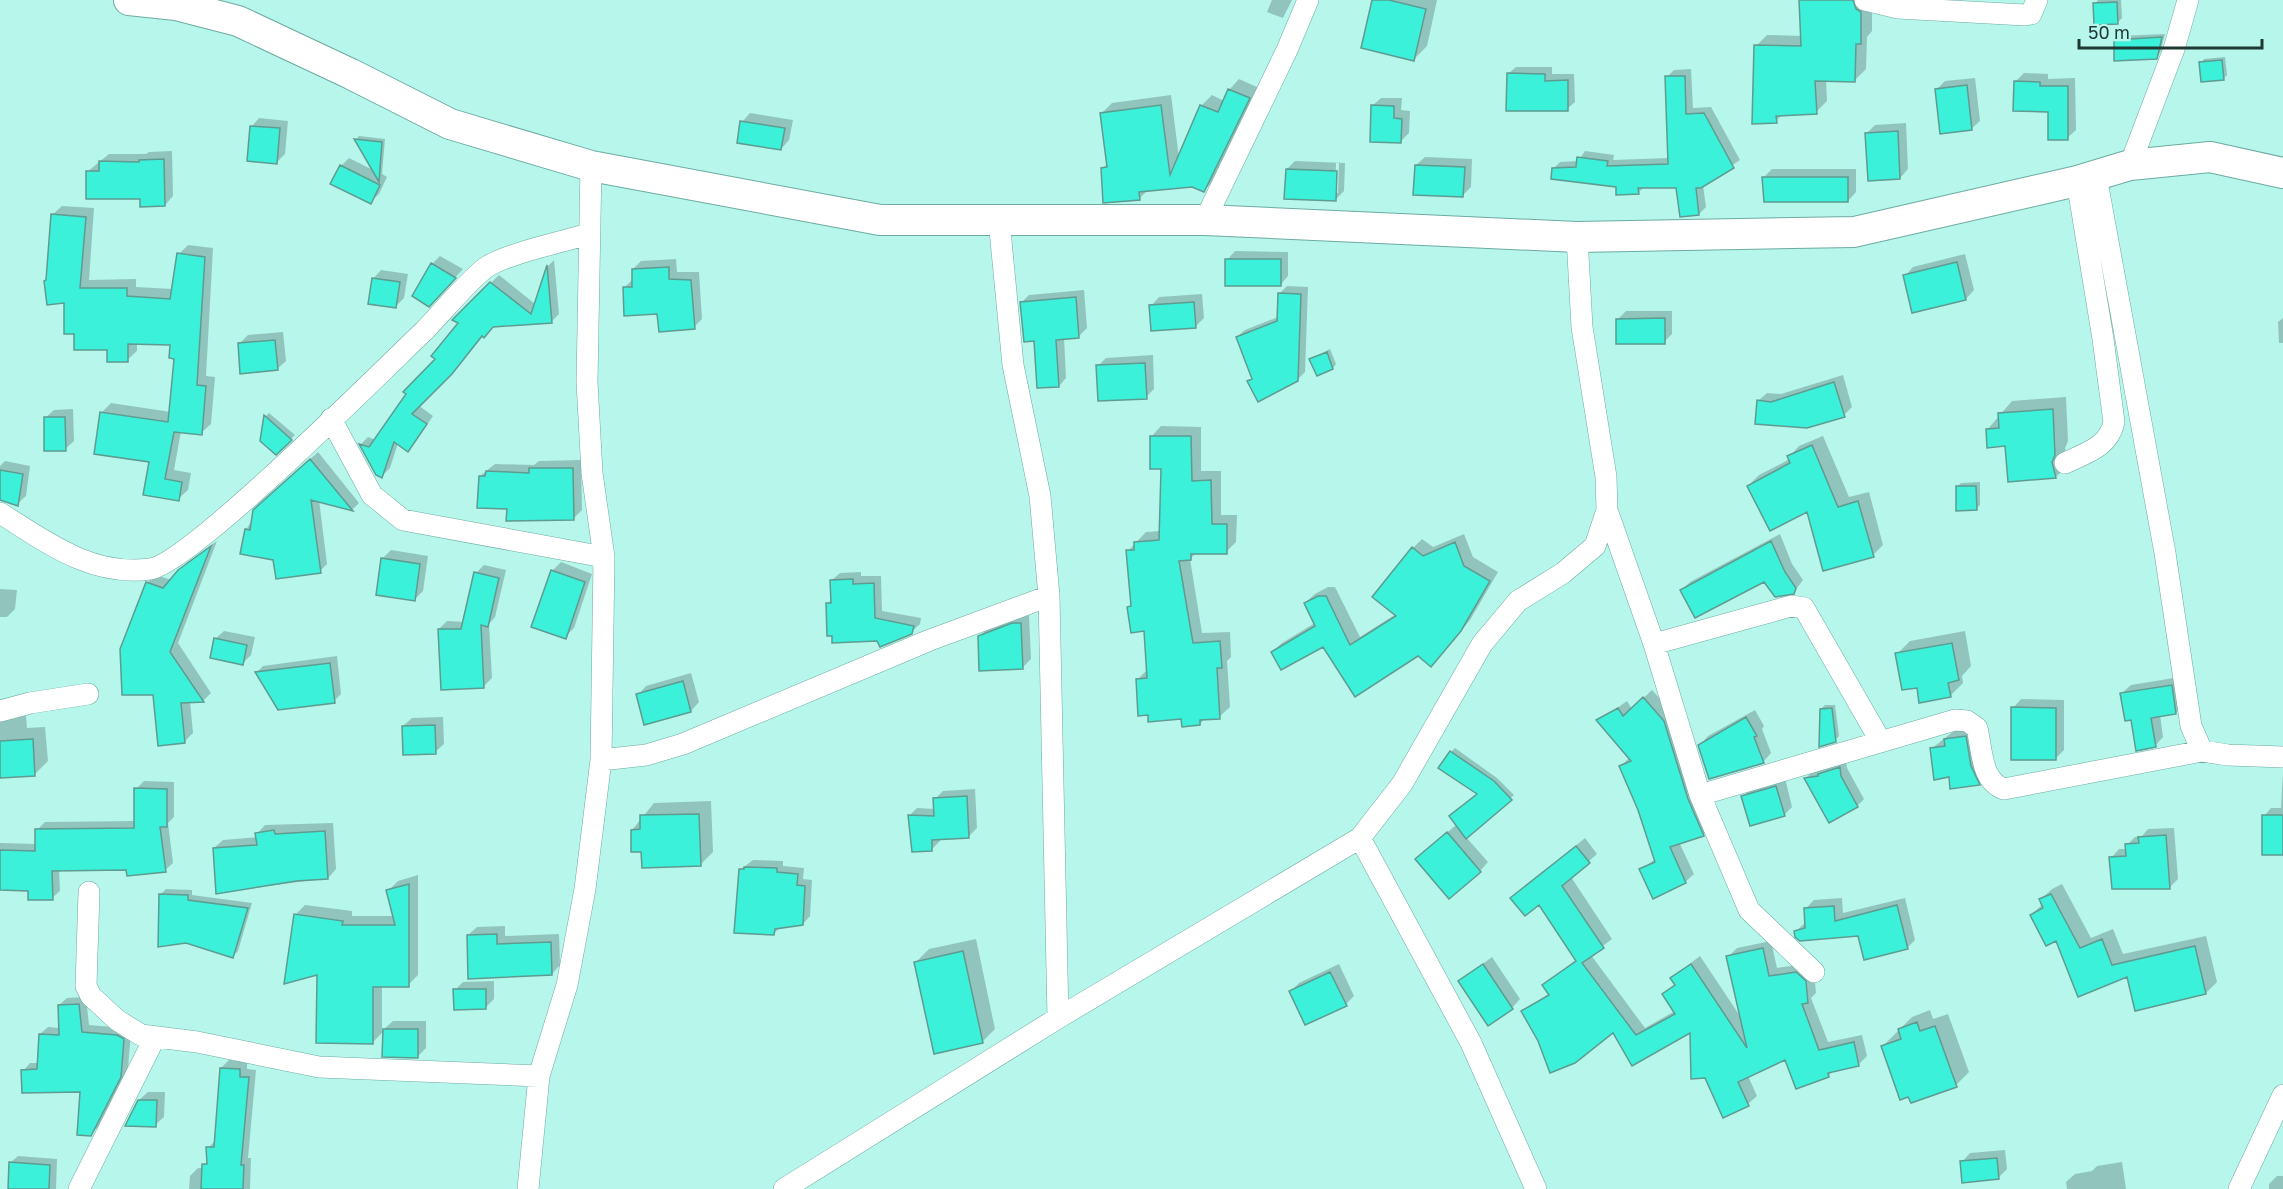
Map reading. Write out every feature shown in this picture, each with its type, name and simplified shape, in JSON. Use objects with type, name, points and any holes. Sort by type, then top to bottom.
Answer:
[{"type":"street","points":[[129,0],[176,5],[238,21],[450,124],[591,166],[880,220],[1205,220],[1577,237],[1854,232],[2086,179],[2130,165],[2210,157],[2283,173]]},
{"type":"street","points":[[1205,220],[1287,50],[1308,0]]},
{"type":"street","points":[[1865,0],[1898,8],[2025,15],[2031,14],[2037,0]]},
{"type":"street","points":[[2130,165],[2174,50],[2188,0]]},
{"type":"street","points":[[528,1189],[539,1076],[567,985],[585,889],[601,760],[604,557],[592,473],[587,382],[591,166]]},
{"type":"street","points":[[2065,463],[2100,446],[2112,435],[2114,422],[2086,179]]},
{"type":"street","points":[[2086,179],[2165,553],[2191,726],[2202,751]]},
{"type":"street","points":[[999,220],[1013,365],[1040,496],[1049,596],[1058,1018]]},
{"type":"street","points":[[0,513],[73,558],[115,568],[152,569],[183,550],[230,513],[331,419],[487,267],[588,234]]},
{"type":"street","points":[[1577,237],[1582,327],[1606,477],[1607,510],[1654,644],[1700,795],[1749,910],[1814,972]]},
{"type":"street","points":[[331,419],[372,495],[403,520],[604,557]]},
{"type":"street","points":[[784,1189],[1058,1018],[1360,838],[1402,784],[1482,644],[1518,601],[1563,573],[1595,546],[1607,510]]},
{"type":"street","points":[[601,760],[646,755],[683,744],[930,640],[1049,596]]},
{"type":"street","points":[[1654,644],[1791,606],[1804,608],[1881,742]]},
{"type":"street","points":[[0,711],[30,703],[88,694]]},
{"type":"street","points":[[1700,795],[1955,720],[1967,721],[1977,728],[1988,777],[1994,786],[2004,789],[2202,751],[2228,755],[2283,757]]},
{"type":"street","points":[[1360,838],[1471,1043],[1536,1189]]},
{"type":"street","points":[[89,892],[85,974],[91,996],[117,1020],[141,1035],[197,1042],[319,1067],[539,1076]]},
{"type":"street","points":[[80,1189],[155,1037]]},
{"type":"street","points":[[2239,1189],[2283,1095]]},
{"type":"building","points":[[1372,0],[1389,0],[1426,9],[1414,61],[1361,48]]},
{"type":"building","points":[[1799,0],[1853,0],[1856,9],[1861,12],[1861,44],[1856,44],[1855,82],[1815,81],[1817,114],[1776,116],[1777,123],[1752,124],[1754,45],[1801,46]]},
{"type":"building","points":[[2117,2],[2118,24],[2094,25],[2093,3]]},
{"type":"building","points":[[2162,37],[2157,59],[2114,61],[2114,40]]},
{"type":"building","points":[[2222,60],[2224,80],[2201,82],[2199,62]]},
{"type":"building","points":[[1507,73],[1545,74],[1545,81],[1568,80],[1568,111],[1506,111]]},
{"type":"building","points":[[1665,76],[1685,76],[1686,114],[1704,113],[1734,168],[1701,188],[1696,188],[1699,215],[1680,217],[1676,188],[1638,188],[1639,194],[1616,195],[1616,187],[1551,179],[1552,168],[1576,167],[1577,157],[1608,161],[1607,166],[1668,164]]},
{"type":"building","points":[[2014,81],[2040,82],[2040,86],[2068,86],[2068,140],[2048,140],[2048,112],[2013,111]]},
{"type":"building","points":[[1967,85],[1972,130],[1940,134],[1935,89]]},
{"type":"building","points":[[1228,89],[1250,98],[1204,192],[1192,187],[1139,192],[1140,200],[1103,203],[1101,168],[1107,167],[1100,113],[1161,105],[1170,175],[1200,105],[1218,112]]},
{"type":"building","points":[[1371,105],[1394,106],[1394,118],[1402,119],[1401,143],[1370,142]]},
{"type":"building","points":[[740,121],[785,128],[781,150],[737,143]]},
{"type":"building","points":[[250,126],[280,128],[277,164],[247,161]]},
{"type":"building","points":[[1898,131],[1900,179],[1868,181],[1865,133]]},
{"type":"building","points":[[354,139],[382,142],[379,182]]},
{"type":"building","points":[[164,159],[165,206],[140,207],[140,199],[86,199],[86,171],[99,171],[99,161],[139,162],[139,160]]},
{"type":"building","points":[[340,165],[380,185],[371,204],[330,184]]},
{"type":"building","points":[[1415,165],[1465,167],[1463,197],[1413,195]]},
{"type":"building","points":[[1286,169],[1337,171],[1336,201],[1284,199]]},
{"type":"building","points":[[1762,177],[1848,177],[1848,202],[1764,202]]},
{"type":"building","points":[[51,214],[86,217],[80,288],[127,288],[127,296],[170,299],[177,253],[205,257],[197,385],[206,386],[202,435],[174,432],[165,479],[182,482],[179,501],[143,495],[149,462],[94,454],[100,412],[168,422],[174,359],[169,358],[170,345],[128,344],[128,362],[107,362],[107,350],[74,350],[74,334],[64,334],[64,303],[47,305],[44,281],[46,280]]},
{"type":"building","points":[[1225,259],[1281,259],[1281,286],[1225,286]]},
{"type":"building","points":[[1957,262],[1966,300],[1912,313],[1903,275]]},
{"type":"building","points":[[431,263],[456,278],[429,307],[412,296]]},
{"type":"building","points":[[547,265],[552,323],[493,327],[484,338],[482,336],[452,374],[412,414],[427,424],[408,452],[394,442],[382,478],[376,475],[359,444],[369,447],[406,394],[403,392],[435,359],[431,356],[458,323],[452,320],[490,282],[531,314]]},
{"type":"building","points":[[669,267],[669,279],[691,280],[695,329],[659,332],[657,314],[624,316],[623,287],[632,287],[632,269]]},
{"type":"building","points":[[372,278],[400,282],[396,308],[368,304]]},
{"type":"building","points":[[1278,293],[1301,294],[1298,381],[1258,402],[1247,381],[1252,379],[1236,337],[1277,321]]},
{"type":"building","points":[[1076,297],[1079,338],[1056,340],[1059,387],[1037,388],[1034,341],[1024,342],[1020,302]]},
{"type":"building","points":[[1194,302],[1196,328],[1151,331],[1149,305]]},
{"type":"building","points":[[1665,318],[1665,344],[1616,344],[1616,319]]},
{"type":"building","points":[[275,340],[278,370],[240,374],[238,343]]},
{"type":"building","points":[[1327,352],[1333,369],[1317,376],[1309,359]]},
{"type":"building","points":[[1145,363],[1147,399],[1098,401],[1096,365]]},
{"type":"building","points":[[1834,382],[1845,417],[1807,428],[1755,424],[1757,400],[1771,402]]},
{"type":"building","points":[[2053,409],[2055,455],[2052,462],[2056,478],[2008,482],[2005,446],[1987,448],[1986,429],[1999,428],[1998,413]]},
{"type":"building","points":[[264,415],[292,440],[276,455],[260,441]]},
{"type":"building","points":[[44,417],[65,417],[66,451],[44,451]]},
{"type":"building","points":[[1150,436],[1191,436],[1192,481],[1211,480],[1212,524],[1227,524],[1227,554],[1191,554],[1191,560],[1179,561],[1193,643],[1220,641],[1222,668],[1217,668],[1220,719],[1200,720],[1200,725],[1182,727],[1181,719],[1148,722],[1148,715],[1138,716],[1136,679],[1147,678],[1144,631],[1131,633],[1127,607],[1131,606],[1126,550],[1134,550],[1134,542],[1159,540],[1161,469],[1150,469]]},
{"type":"building","points":[[1812,445],[1838,507],[1858,501],[1874,557],[1823,571],[1807,512],[1770,531],[1747,486],[1790,463],[1787,456]]},
{"type":"building","points":[[310,459],[353,511],[311,500],[321,573],[276,579],[273,560],[240,554],[245,529],[250,530],[253,510]]},
{"type":"building","points":[[529,468],[573,468],[574,520],[506,521],[507,509],[477,508],[479,476],[485,476],[486,471],[529,473]]},
{"type":"building","points":[[0,470],[23,474],[18,506],[0,500]]},
{"type":"building","points":[[1956,486],[1976,486],[1977,510],[1956,511]]},
{"type":"building","points":[[1771,541],[1785,572],[1796,588],[1794,594],[1775,597],[1764,582],[1695,618],[1680,590]]},
{"type":"building","points":[[1455,542],[1464,566],[1490,581],[1461,631],[1431,667],[1418,656],[1355,697],[1323,647],[1281,670],[1271,652],[1315,626],[1304,603],[1318,596],[1326,596],[1350,645],[1396,616],[1372,597],[1412,547],[1423,556]]},
{"type":"building","points":[[211,546],[170,652],[204,702],[181,703],[185,743],[158,746],[153,695],[122,695],[120,649],[146,582],[163,588],[178,570]]},
{"type":"building","points":[[381,558],[420,564],[415,601],[376,595]]},
{"type":"building","points":[[551,570],[585,582],[566,639],[531,627]]},
{"type":"building","points":[[474,572],[499,578],[488,627],[481,625],[484,688],[441,690],[438,629],[461,629]]},
{"type":"building","points":[[853,579],[853,584],[874,583],[875,618],[914,626],[912,634],[880,647],[877,641],[832,643],[832,636],[827,636],[826,603],[831,603],[830,580]]},
{"type":"building","points":[[1012,623],[1021,623],[1023,669],[979,671],[978,636]]},
{"type":"building","points":[[214,638],[247,645],[243,665],[210,658]]},
{"type":"building","points":[[1952,643],[1959,680],[1948,683],[1951,697],[1919,703],[1917,688],[1902,690],[1895,653]]},
{"type":"building","points":[[330,663],[335,703],[278,710],[255,672]]},
{"type":"building","points":[[683,681],[691,712],[644,725],[636,694]]},
{"type":"building","points":[[2172,685],[2176,714],[2151,718],[2156,747],[2136,751],[2131,720],[2125,721],[2120,693]]},
{"type":"building","points":[[1643,697],[1664,721],[1688,799],[1704,836],[1670,847],[1686,883],[1653,899],[1639,869],[1655,862],[1638,810],[1619,766],[1631,761],[1596,720],[1618,708],[1623,716]]},
{"type":"building","points":[[2011,707],[2056,708],[2056,760],[2011,760]]},
{"type":"building","points":[[1832,708],[1836,742],[1819,747],[1820,709]]},
{"type":"building","points":[[1746,717],[1757,736],[1754,737],[1764,763],[1709,779],[1698,745]]},
{"type":"building","points":[[435,725],[436,754],[403,755],[402,726]]},
{"type":"building","points":[[1966,736],[1971,766],[1980,785],[1950,789],[1949,777],[1934,780],[1930,748],[1945,746],[1944,739]]},
{"type":"building","points":[[33,739],[35,776],[0,778],[0,741]]},
{"type":"building","points":[[1450,751],[1494,781],[1512,800],[1466,839],[1449,816],[1477,794],[1438,768]]},
{"type":"building","points":[[1840,767],[1841,776],[1858,807],[1829,823],[1804,778],[1818,776],[1818,774]]},
{"type":"building","points":[[1776,786],[1785,816],[1750,826],[1741,796]]},
{"type":"building","points":[[134,788],[167,789],[167,827],[160,827],[166,872],[127,876],[126,870],[52,871],[53,900],[28,900],[28,891],[0,890],[0,850],[35,851],[35,829],[134,828]]},
{"type":"building","points":[[967,796],[969,838],[932,840],[932,851],[912,852],[908,815],[934,816],[933,798]]},
{"type":"building","points":[[699,814],[701,866],[642,868],[641,852],[631,852],[631,830],[640,829],[640,815]]},
{"type":"building","points":[[2262,815],[2283,815],[2283,855],[2262,855]]},
{"type":"building","points":[[274,830],[275,834],[325,831],[328,879],[296,881],[216,894],[213,848],[257,845],[255,833]]},
{"type":"building","points":[[1447,832],[1481,872],[1449,899],[1415,859]]},
{"type":"building","points":[[2166,835],[2170,889],[2112,889],[2109,857],[2126,856],[2125,844],[2139,843],[2138,837]]},
{"type":"building","points":[[1576,846],[1590,863],[1562,886],[1604,948],[1582,963],[1636,1035],[1675,1014],[1662,994],[1675,985],[1670,978],[1691,964],[1747,1048],[1726,956],[1763,948],[1769,976],[1796,972],[1806,981],[1808,1003],[1802,1004],[1819,1050],[1854,1042],[1859,1066],[1828,1073],[1829,1077],[1796,1089],[1785,1060],[1738,1082],[1749,1106],[1723,1118],[1705,1078],[1691,1079],[1690,1033],[1632,1066],[1613,1033],[1575,1063],[1550,1073],[1538,1041],[1521,1011],[1549,995],[1542,985],[1576,961],[1539,905],[1525,916],[1510,898]]},
{"type":"building","points":[[744,867],[777,868],[777,872],[798,874],[797,885],[805,886],[803,925],[775,929],[774,935],[734,933],[739,869],[744,869]]},
{"type":"building","points":[[409,884],[409,987],[373,987],[373,1044],[316,1043],[317,975],[284,984],[294,914],[343,921],[342,925],[395,925],[386,890]]},
{"type":"building","points":[[159,894],[188,895],[188,900],[248,908],[233,958],[186,943],[158,947]]},
{"type":"building","points":[[2051,894],[2080,948],[2102,939],[2112,965],[2195,946],[2206,994],[2135,1011],[2127,977],[2078,997],[2056,941],[2046,946],[2030,915],[2043,908],[2039,899]]},
{"type":"building","points":[[1897,905],[1908,949],[1864,960],[1858,936],[1800,941],[1795,937],[1794,931],[1805,928],[1804,908],[1834,906],[1835,921]]},
{"type":"building","points":[[497,934],[497,944],[551,942],[552,975],[468,979],[467,935]]},
{"type":"building","points":[[963,951],[983,1043],[934,1054],[914,962]]},
{"type":"building","points":[[1483,964],[1513,1009],[1488,1026],[1458,981]]},
{"type":"building","points":[[1330,972],[1347,1006],[1305,1025],[1289,991]]},
{"type":"building","points":[[453,989],[486,989],[486,1009],[454,1010]]},
{"type":"building","points":[[79,1004],[82,1032],[117,1035],[124,1039],[121,1077],[91,1136],[77,1135],[80,1092],[22,1093],[21,1070],[37,1069],[39,1034],[59,1035],[58,1005]]},
{"type":"building","points":[[1917,1022],[1920,1031],[1935,1026],[1957,1087],[1911,1103],[1908,1097],[1900,1100],[1881,1046],[1901,1039],[1898,1029]]},
{"type":"building","points":[[383,1029],[418,1029],[418,1058],[382,1057]]},
{"type":"building","points":[[220,1068],[240,1069],[240,1077],[249,1077],[241,1165],[244,1165],[243,1189],[201,1189],[202,1164],[207,1164],[206,1147],[214,1147]]},
{"type":"building","points":[[138,1100],[157,1100],[156,1127],[125,1126]]},
{"type":"building","points":[[1997,1158],[1999,1179],[1962,1183],[1960,1161]]},
{"type":"building","points":[[9,1162],[50,1165],[49,1189],[8,1189]]}]
